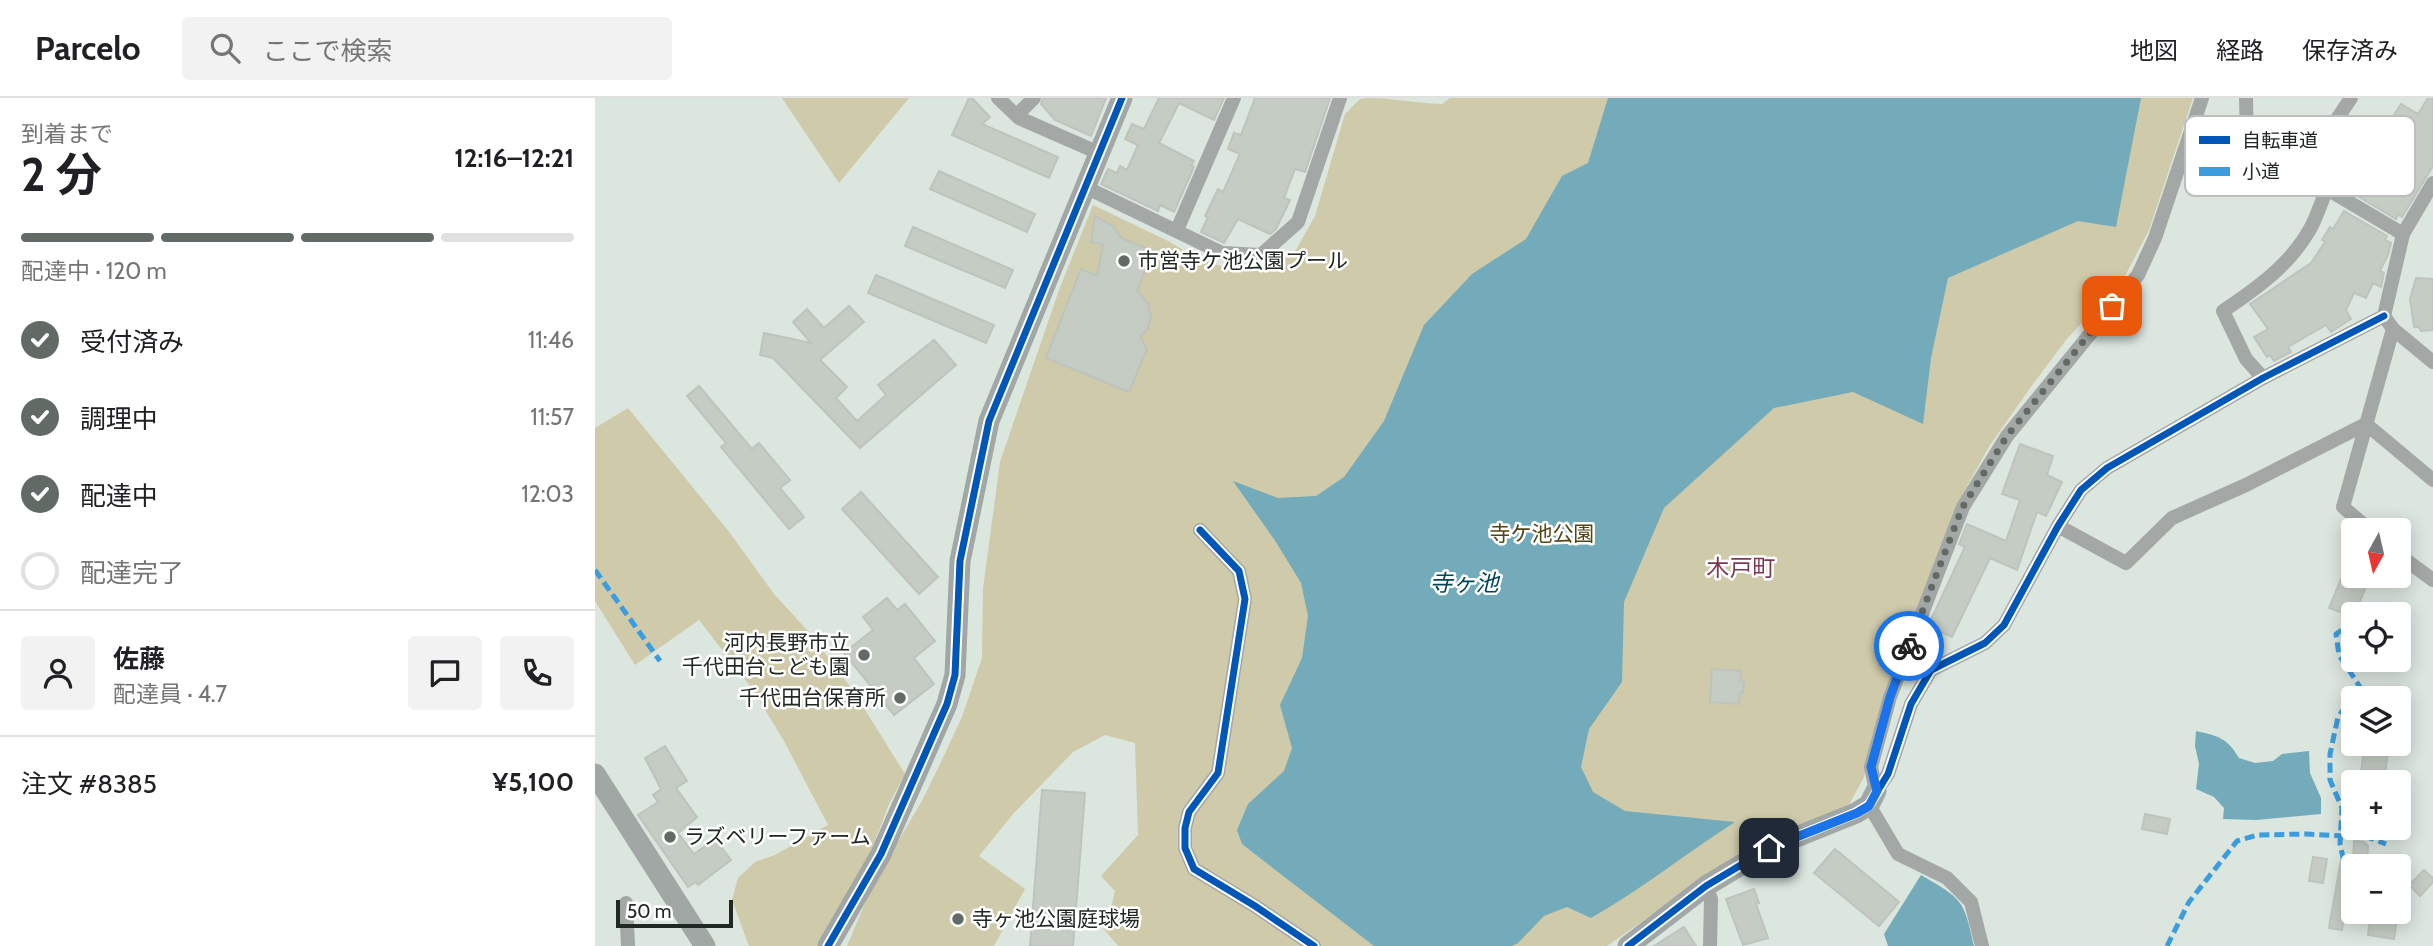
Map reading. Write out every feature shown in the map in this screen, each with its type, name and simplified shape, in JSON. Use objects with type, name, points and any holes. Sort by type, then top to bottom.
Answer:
[{"type":"street","points":[[998,98],[1017,116],[1099,153]]},
{"type":"street","points":[[1017,116],[1034,98]]},
{"type":"street","points":[[1177,230],[1234,98]]},
{"type":"street","points":[[1085,187],[1221,253],[1261,255],[1298,222],[1339,98]]},
{"type":"street","points":[[2197,116],[2203,98]]},
{"type":"street","points":[[2246,98],[2246,116]]},
{"type":"street","points":[[2339,116],[2351,98]]},
{"type":"street","points":[[828,946],[881,854],[947,704],[955,676],[960,561],[989,421],[1099,153],[1117,101]]},
{"type":"street","points":[[1982,946],[1971,902],[1947,878],[1899,854],[1873,798],[1871,767],[1890,697],[1962,508],[2007,436],[2138,275],[2155,238],[2185,150]]},
{"type":"street","points":[[2433,183],[2403,234],[2384,316],[2393,329],[2433,362]]},
{"type":"street","points":[[2263,378],[2246,359],[2223,311],[2262,285],[2287,260],[2310,230],[2324,196]]},
{"type":"street","points":[[2339,196],[2403,234]]},
{"type":"street","points":[[1629,946],[1706,886],[1769,848],[1857,813],[1873,798],[1888,774],[1911,704],[1931,670],[1985,642],[2004,625],[2058,526],[2081,491],[2107,468],[2263,378],[2384,316]]},
{"type":"street","points":[[2356,518],[2343,507],[2393,329]]},
{"type":"street","points":[[2058,526],[2126,563],[2172,518],[2246,485],[2366,424]]},
{"type":"street","points":[[2366,424],[2433,480]]},
{"type":"street","points":[[1200,530],[1239,571],[1245,599],[1218,773],[1189,812],[1185,828],[1185,848],[1194,869],[1314,946]]},
{"type":"street","points":[[2411,564],[2433,580]]},
{"type":"street","points":[[595,774],[705,946]]},
{"type":"street","points":[[1706,886],[1711,899],[1710,946]]},
{"type":"street","points":[[626,903],[628,946]]},
{"type":"green space","points":[[782,98],[909,98],[839,183]]},
{"type":"green space","name":"寺ケ池公園","points":[[1450,98],[2193,98],[2149,230],[2126,274],[2066,340],[2033,384],[1990,445],[1956,506],[1872,736],[1864,777],[1850,803],[1833,816],[1810,826],[1776,833],[1738,854],[1607,946],[1118,946],[1103,928],[1115,891],[1101,876],[1138,835],[1135,743],[1105,735],[1073,752],[1013,814],[979,856],[1025,889],[994,946],[847,946],[874,882],[923,799],[940,764],[962,717],[982,658],[983,589],[1000,462],[1059,290],[1093,205],[1195,257],[1223,267],[1247,269],[1275,264],[1296,250],[1315,216],[1345,114],[1360,99],[1442,104]]},
{"type":"green space","points":[[628,408],[852,689],[905,774],[889,804],[870,854],[820,946],[749,946],[732,900],[738,878],[755,862],[775,855],[828,825],[784,741],[753,690],[699,620],[635,665],[595,601],[595,428]]},
{"type":"water","name":"寺ヶ池","points":[[1608,98],[2141,98],[2116,227],[2078,221],[1948,278],[1931,358],[1923,424],[1853,392],[1774,408],[1664,508],[1624,602],[1622,682],[1589,729],[1581,767],[1593,792],[1625,811],[1735,822],[1628,896],[1591,918],[1567,907],[1544,916],[1512,946],[1374,946],[1242,844],[1237,830],[1248,804],[1284,771],[1292,748],[1280,705],[1302,658],[1308,616],[1301,583],[1233,481],[1278,498],[1316,496],[1344,477],[1384,421],[1424,325],[1472,274],[1526,239],[1562,176],[1588,163]]},
{"type":"water","points":[[2196,731],[2222,739],[2239,758],[2255,763],[2273,761],[2282,754],[2309,751],[2310,773],[2321,798],[2321,814],[2256,820],[2223,819],[2224,808],[2214,797],[2196,789],[2199,764],[2195,746]]},
{"type":"water","points":[[1921,875],[1959,902],[1964,909],[1974,946],[1888,946],[1884,934]]},
{"type":"building","points":[[969,98],[990,117],[982,124],[1058,157],[1049,178],[952,135]]},
{"type":"building","points":[[1043,98],[1106,98],[1091,136],[1055,120],[1041,104]]},
{"type":"building","points":[[1159,98],[1224,98],[1214,120],[1179,103],[1159,143],[1194,161],[1191,166],[1194,167],[1174,212],[1160,205],[1158,211],[1101,184],[1108,169],[1117,173],[1120,166],[1127,170],[1138,145],[1125,139],[1132,124],[1144,129]]},
{"type":"building","points":[[1255,98],[1330,98],[1305,172],[1295,169],[1284,198],[1290,200],[1276,229],[1270,234],[1238,219],[1224,243],[1201,232],[1208,217],[1205,216],[1218,189],[1223,192],[1240,154],[1228,149],[1234,133],[1241,135]]},
{"type":"building","points":[[2428,98],[2433,98],[2433,166],[2415,196],[2415,116],[2393,116],[2401,104],[2418,114]]},
{"type":"building","points":[[939,171],[1035,214],[1027,232],[930,189]]},
{"type":"building","points":[[2357,196],[2415,196],[2402,217],[2398,214],[2396,219]]},
{"type":"building","points":[[2344,211],[2387,236],[2385,240],[2391,243],[2380,271],[2384,273],[2381,287],[2373,283],[2366,298],[2354,293],[2346,310],[2351,319],[2331,332],[2326,325],[2288,347],[2291,352],[2274,361],[2270,355],[2267,357],[2254,337],[2268,329],[2250,304],[2311,263],[2325,242],[2322,240],[2330,227],[2333,229]]},
{"type":"building","points":[[1095,216],[1113,226],[1121,238],[1153,251],[1137,290],[1148,303],[1151,318],[1147,330],[1140,336],[1147,349],[1129,392],[1046,358],[1081,269],[1097,276],[1103,244],[1091,242]]},
{"type":"building","points":[[913,227],[1013,270],[1005,288],[905,246]]},
{"type":"building","points":[[876,275],[994,325],[986,343],[868,293]]},
{"type":"building","points":[[2416,278],[2433,279],[2433,330],[2421,331],[2419,327],[2414,327],[2410,299]]},
{"type":"building","points":[[849,306],[864,322],[820,360],[847,387],[836,398],[857,421],[886,395],[878,385],[934,340],[956,365],[860,448],[773,358],[760,355],[764,333],[811,343],[793,322],[807,309],[824,328]]},
{"type":"building","points":[[699,386],[752,449],[759,443],[790,480],[780,488],[804,517],[789,529],[721,447],[726,443],[687,396]]},
{"type":"building","points":[[2020,444],[2053,456],[2047,475],[2062,482],[2046,516],[2037,512],[2017,570],[1990,558],[1952,637],[1928,626],[1965,547],[1959,544],[1967,524],[2006,541],[2020,500],[2002,494]]},
{"type":"building","points":[[861,492],[938,577],[919,594],[842,509]]},
{"type":"building","points":[[2341,579],[2341,588],[2365,588],[2360,602],[2341,602],[2341,612],[2329,608]]},
{"type":"building","name":"河内長野市立 千代田台こども園","points":[[887,598],[897,610],[905,604],[935,641],[914,658],[934,684],[894,715],[844,653],[873,630],[863,617]]},
{"type":"building","points":[[1712,669],[1741,671],[1740,681],[1744,681],[1739,704],[1710,702]]},
{"type":"building","points":[[665,746],[687,781],[676,788],[697,817],[678,833],[694,854],[715,839],[731,860],[698,885],[696,882],[688,887],[638,815],[658,802],[653,795],[661,789],[645,758]]},
{"type":"building","points":[[2363,756],[2387,756],[2386,770],[2361,770]]},
{"type":"building","points":[[1042,790],[1085,793],[1073,946],[1030,946]]},
{"type":"building","points":[[2145,814],[2170,819],[2167,834],[2142,829]]},
{"type":"building","points":[[2354,841],[2364,842],[2368,846],[2368,854],[2353,854]]},
{"type":"building","points":[[1835,849],[1899,902],[1879,926],[1814,873]]},
{"type":"building","points":[[2313,857],[2327,859],[2323,883],[2309,881]]},
{"type":"building","points":[[2341,860],[2342,930],[2329,928]]},
{"type":"building","points":[[2424,870],[2433,878],[2433,882],[2420,896],[2411,887],[2411,883]]},
{"type":"building","points":[[1754,889],[1759,903],[1756,904],[1768,938],[1743,945],[1726,899]]},
{"type":"building","points":[[2369,924],[2396,924],[2394,939],[2368,935]]},
{"type":"building","points":[[1684,927],[1696,946],[1654,946]]},
{"type":"marked path","points":[[595,570],[660,661]]},
{"type":"marked path","points":[[2341,631],[2336,634],[2341,658]]},
{"type":"marked path","points":[[2342,854],[2340,844],[2342,808],[2330,780],[2330,754],[2338,717],[2360,687],[2350,672]]},
{"type":"marked path","points":[[2167,946],[2189,902],[2237,841],[2257,835],[2306,834],[2367,837],[2386,844]]},
{"type":"cycle path","points":[[828,946],[881,854],[947,704],[955,675],[960,561],[989,421],[1122,98]]},
{"type":"cycle path","points":[[1628,946],[1706,886],[1769,848],[1856,813],[1869,805],[1888,774],[1911,704],[1931,670],[1985,643],[2004,625],[2058,526],[2081,490],[2107,468],[2263,378],[2384,316]]},
{"type":"cycle path","points":[[1200,530],[1239,571],[1245,599],[1218,773],[1189,812],[1185,828],[1185,848],[1194,869],[1314,946]]},
{"type":"way so far","points":[[1909,646],[1962,508],[2007,436],[2112,306]]},
{"type":"place","name":"市営寺ケ池公園プール","points":[[1124,261]]},
{"type":"place","name":"河内長野市立 千代田台こども園","points":[[864,655]]},
{"type":"place","name":"千代田台保育所","points":[[900,698]]},
{"type":"place","name":"ラズベリーファーム","points":[[670,837]]},
{"type":"place","name":"寺ヶ池公園庭球場","points":[[958,919]]},
{"type":"district","name":"木戸町","points":[[1741,568]]},
{"type":"route","points":[[1769,848],[1869,806],[1877,791],[1871,767],[1890,697],[1909,646]]}]
